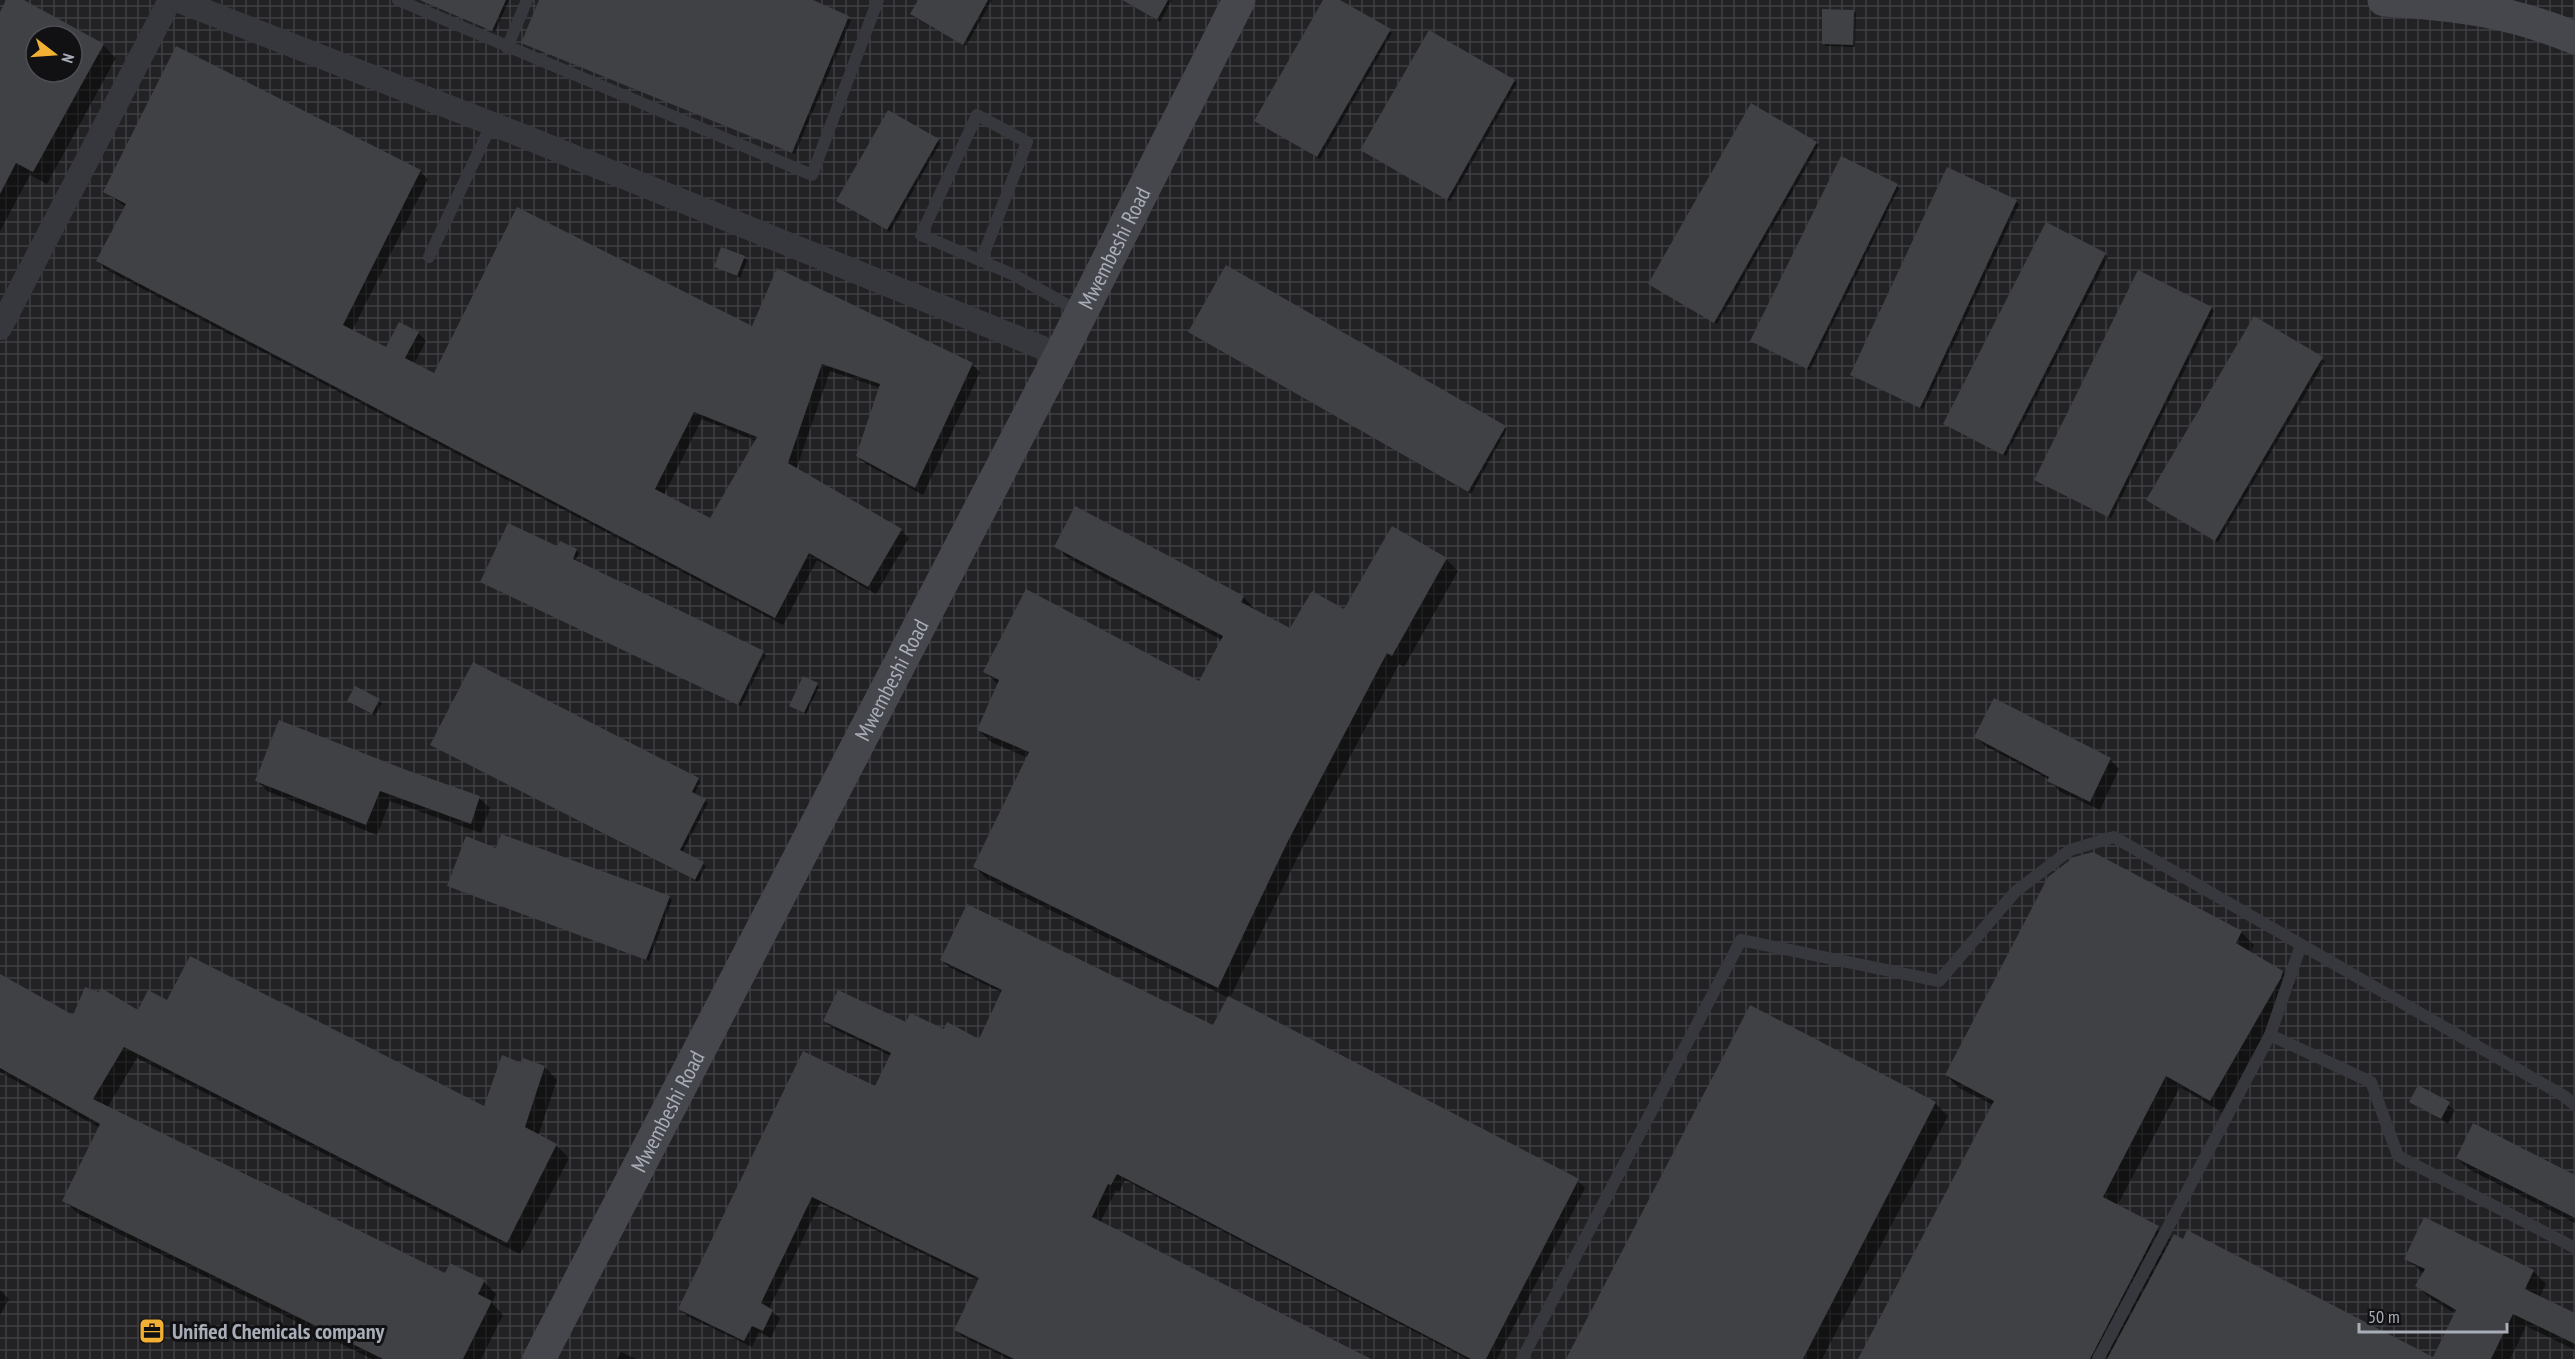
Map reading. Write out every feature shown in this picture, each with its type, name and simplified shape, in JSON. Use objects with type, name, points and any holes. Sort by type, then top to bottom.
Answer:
[{"type":"street","points":[[0,328],[170,0]]},
{"type":"street","points":[[177,0],[492,123],[1060,355]]},
{"type":"street","name":"Mwembeshi Road","points":[[539,1359],[1060,355],[1239,0]]},
{"type":"street","points":[[2384,0],[2451,4],[2492,10],[2537,22],[2575,38]]},
{"type":"lane","points":[[398,0],[812,175],[875,1]]},
{"type":"lane","points":[[507,48],[526,0]]},
{"type":"lane","points":[[981,261],[1027,142],[977,116],[921,235],[981,261],[1014,275],[1081,313]]},
{"type":"lane","points":[[429,256],[492,123]]},
{"type":"lane","points":[[1522,1359],[1741,940],[1939,981],[2015,892],[2070,850],[2114,837],[2564,1095],[2575,1105]]},
{"type":"lane","points":[[2098,1359],[2270,1035],[2301,945]]},
{"type":"lane","points":[[2270,1035],[2372,1082],[2398,1156],[2575,1248]]},
{"type":"shaded area","points":[[0,0],[2575,0],[2575,1359],[0,1359]]},
{"type":"building","points":[[6,0],[24,0],[68,24],[24,24],[24,84],[82,84],[33,172],[16,163],[0,194],[0,12]]},
{"type":"building","points":[[419,0],[506,0],[492,31]]},
{"type":"building","points":[[539,0],[813,0],[849,16],[792,153],[521,43]]},
{"type":"building","points":[[918,0],[988,0],[963,45],[910,14]]},
{"type":"building","points":[[1122,0],[1168,0],[1157,20]]},
{"type":"building","points":[[1323,0],[1340,0],[1391,29],[1317,157],[1254,121]]},
{"type":"building","points":[[1822,9],[1854,10],[1853,45],[1822,44]]},
{"type":"building","points":[[1429,30],[1515,80],[1447,200],[1360,150]]},
{"type":"building","points":[[84,33],[104,44],[84,80]]},
{"type":"building","points":[[176,46],[421,170],[343,325],[386,347],[399,322],[419,332],[405,358],[434,373],[517,207],[752,326],[777,268],[973,363],[915,488],[856,456],[880,384],[822,364],[788,463],[902,529],[868,587],[809,553],[775,618],[96,261],[126,204],[103,192]],"holes":[[[694,412],[757,437],[710,518],[655,489]]]},
{"type":"building","points":[[1751,103],[1817,142],[1714,323],[1648,284]]},
{"type":"building","points":[[888,110],[939,139],[887,230],[836,201]]},
{"type":"building","points":[[1841,156],[1898,184],[1807,369],[1750,341]]},
{"type":"building","points":[[1947,167],[2017,200],[1920,408],[1850,375]]},
{"type":"building","points":[[2046,222],[2106,253],[2003,455],[1943,424]]},
{"type":"building","points":[[721,247],[745,256],[737,276],[714,267]]},
{"type":"building","points":[[1226,265],[1506,426],[1468,492],[1188,332]]},
{"type":"building","points":[[2138,270],[2212,307],[2108,517],[2034,480]]},
{"type":"building","points":[[2254,316],[2323,357],[2215,541],[2146,500]]},
{"type":"building","points":[[1075,506],[1244,596],[1241,602],[1290,628],[1312,591],[1344,609],[1392,526],[1447,558],[1392,656],[1387,653],[1288,841],[1218,988],[973,867],[1029,752],[977,730],[999,680],[983,672],[1026,589],[1199,681],[1223,636],[1054,547]]},
{"type":"building","points":[[508,523],[557,546],[560,541],[577,549],[573,559],[764,651],[738,705],[480,582]]},
{"type":"building","points":[[473,662],[699,778],[692,792],[706,799],[680,850],[704,862],[695,880],[430,745]]},
{"type":"building","points":[[803,676],[818,683],[804,713],[789,706]]},
{"type":"building","points":[[355,686],[380,699],[372,714],[347,701]]},
{"type":"building","points":[[1994,698],[2111,758],[2090,802],[2047,781],[2049,777],[1974,737]]},
{"type":"building","points":[[279,720],[480,796],[471,824],[380,791],[366,825],[255,781]]},
{"type":"building","points":[[501,834],[670,896],[646,960],[447,886],[466,836],[496,848]]},
{"type":"building","points":[[2093,852],[2242,931],[2236,943],[2283,971],[2281,978],[2210,1101],[2166,1076],[2103,1197],[2159,1226],[2090,1359],[1858,1359],[1994,1101],[1945,1075],[2048,877],[2074,857]]},
{"type":"building","points":[[967,904],[1213,1025],[1228,996],[1579,1179],[1486,1359],[1471,1359],[1117,1174],[1111,1185],[1108,1184],[1092,1217],[1371,1359],[1014,1359],[954,1330],[979,1278],[812,1197],[761,1303],[773,1310],[763,1331],[752,1326],[744,1341],[678,1309],[803,1051],[875,1086],[891,1053],[823,1021],[838,990],[906,1022],[910,1013],[944,1029],[947,1022],[979,1039],[1002,990],[940,960]]},
{"type":"building","points":[[190,956],[484,1106],[502,1055],[522,1063],[523,1058],[545,1066],[525,1127],[557,1144],[507,1243],[124,1047],[93,1099],[445,1273],[450,1263],[485,1280],[478,1294],[492,1301],[463,1359],[383,1359],[62,1201],[100,1124],[0,1068],[0,974],[73,1015],[85,987],[99,992],[101,988],[138,1010],[148,990],[167,1000]]},
{"type":"building","points":[[1750,1005],[1936,1102],[1803,1359],[1566,1359]]},
{"type":"building","points":[[2418,1085],[2450,1102],[2441,1119],[2409,1102]]},
{"type":"building","points":[[2473,1123],[2575,1175],[2575,1218],[2456,1158]]},
{"type":"building","points":[[2424,1217],[2534,1270],[2525,1289],[2575,1313],[2575,1344],[2513,1314],[2491,1359],[2107,1359],[2174,1234],[2183,1239],[2187,1230],[2433,1357],[2456,1310],[2415,1286],[2425,1269],[2404,1259]]},
{"type":"place","name":"Unified Chemicals company","points":[[152,1331]]}]
